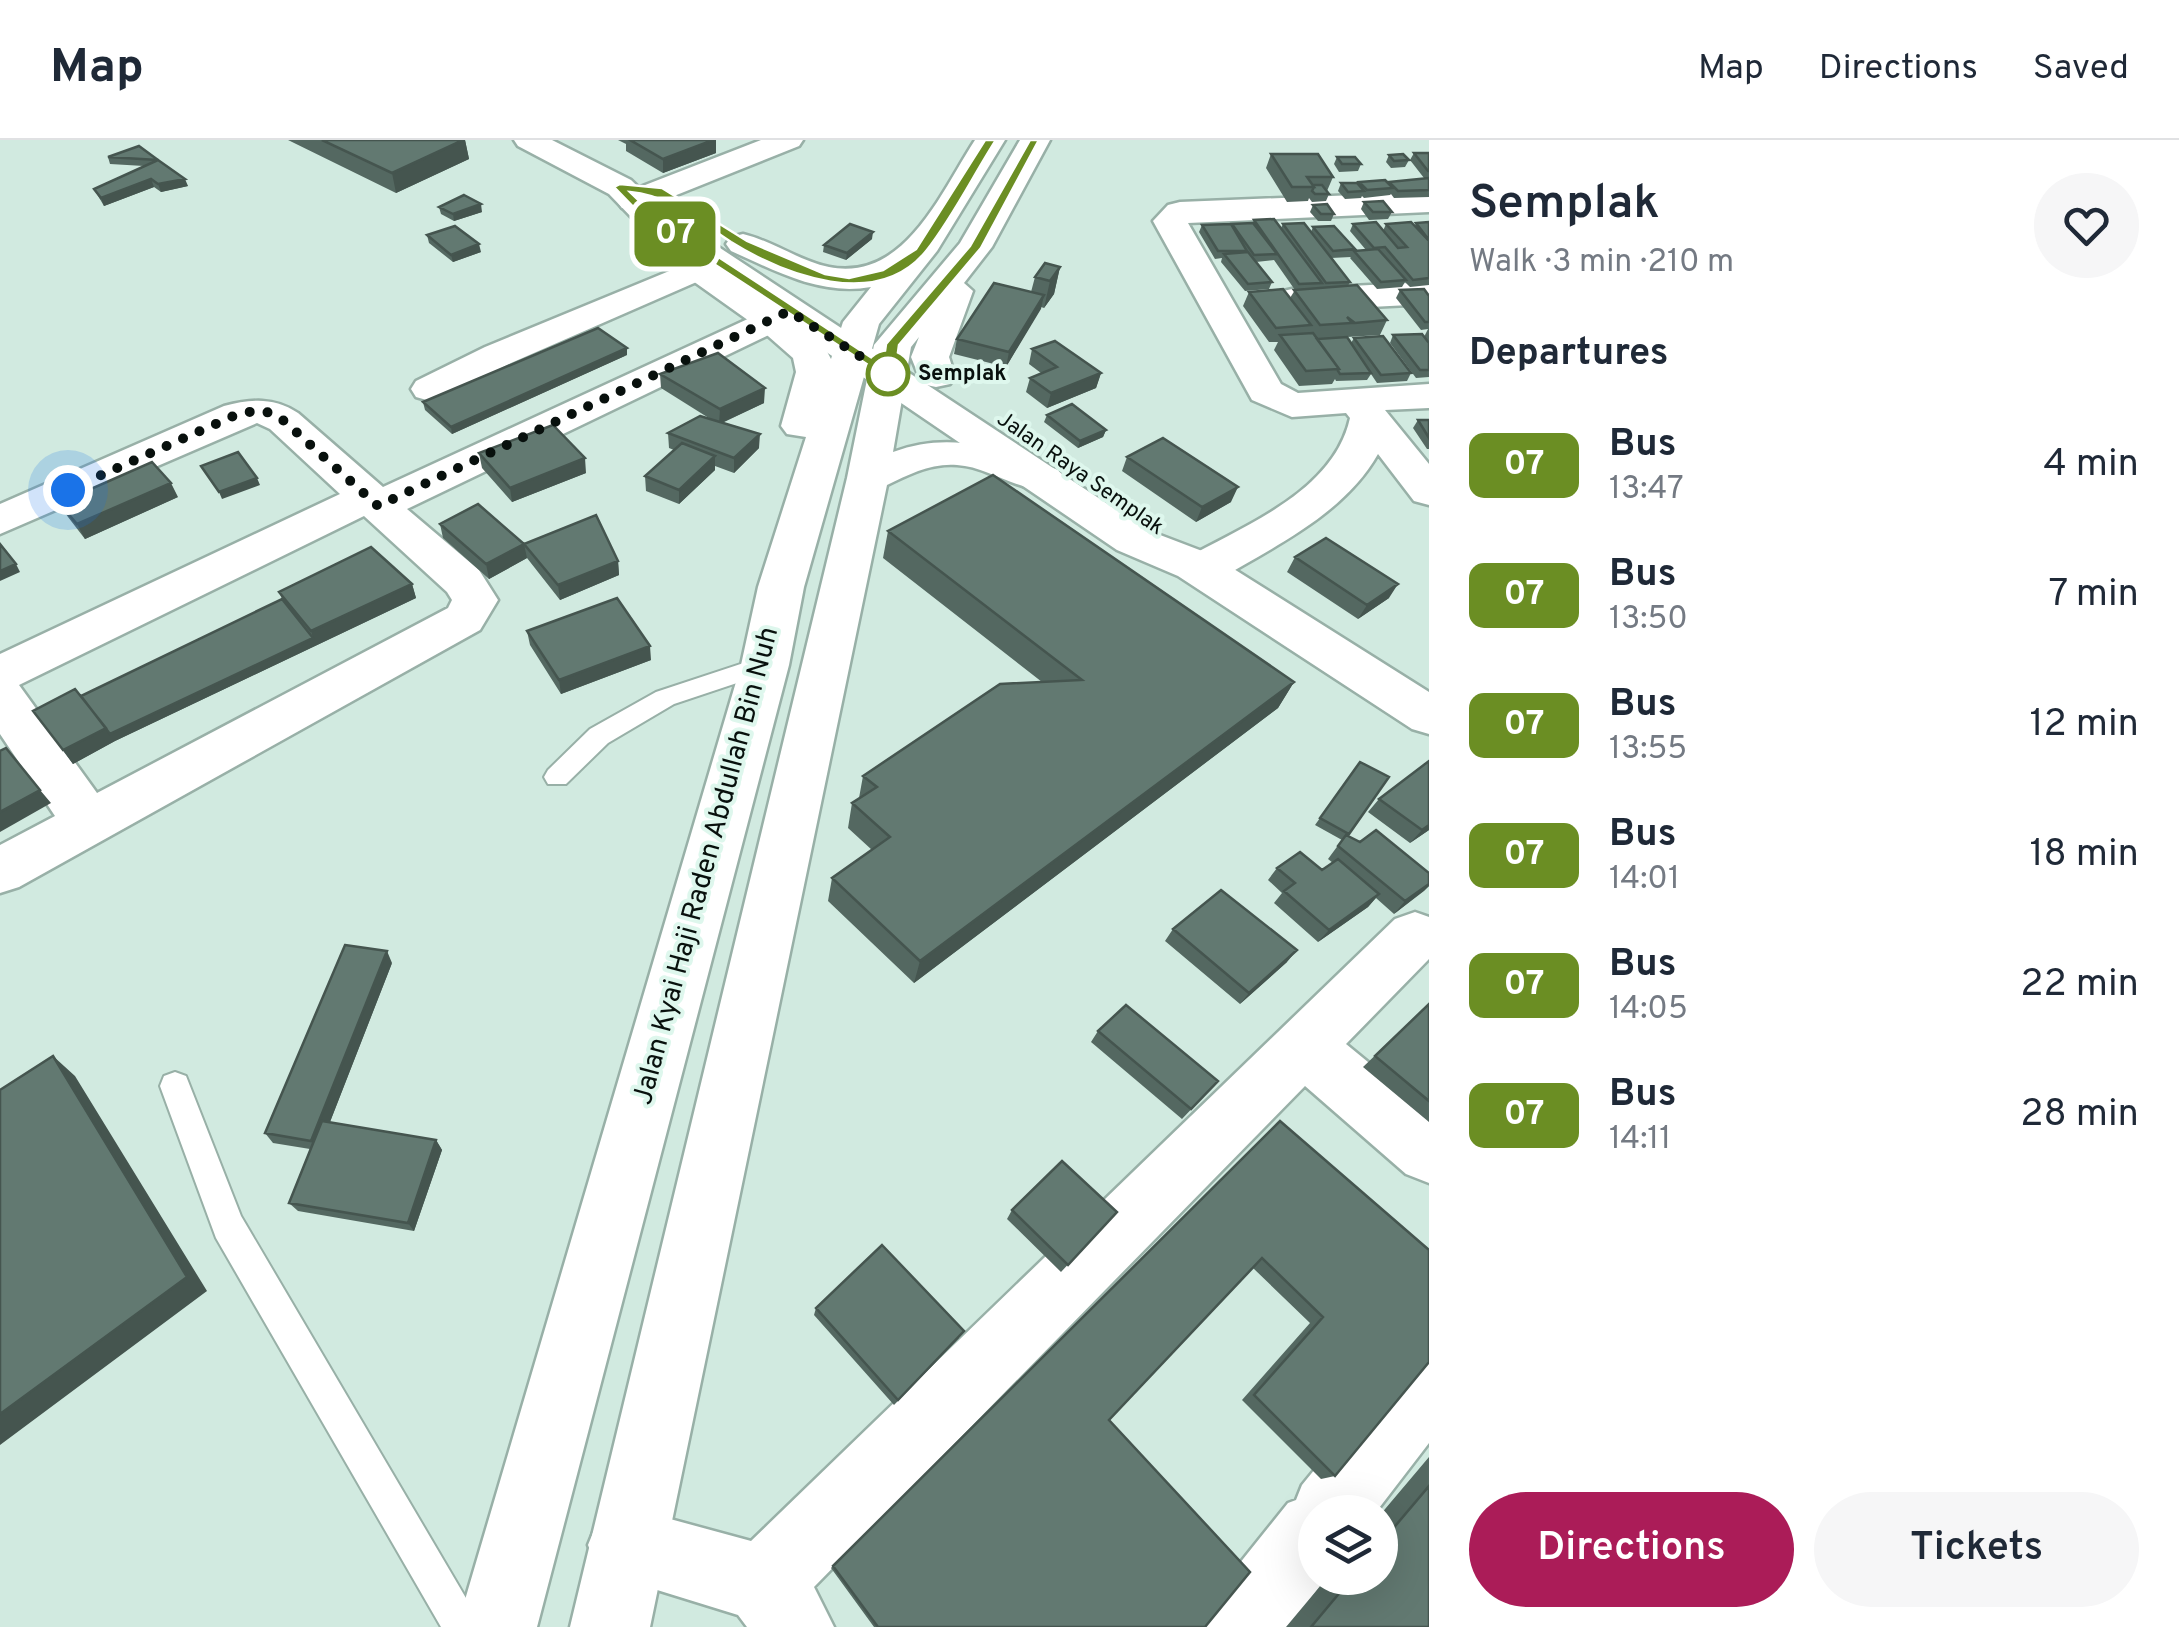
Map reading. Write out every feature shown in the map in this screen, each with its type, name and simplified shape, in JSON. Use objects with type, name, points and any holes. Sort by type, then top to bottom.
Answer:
[{"type":"main road","points":[[529,140],[640,199],[822,278],[849,282],[887,273],[920,251]]},
{"type":"main road","name":"Jalan Kyai Haji Raden Abdullah Bin Nuh","points":[[497,1627],[765,665],[781,587],[886,354],[920,251],[990,140]]},
{"type":"main road","name":"Jalan Kyai Haji Raden Abdullah Bin Nuh","points":[[610,1627],[868,478],[886,354],[975,248],[1035,140]]},
{"type":"main road","points":[[640,199],[772,142]]},
{"type":"main road","points":[[640,199],[660,242],[683,277],[725,320],[730,341]]},
{"type":"main road","points":[[640,199],[781,316],[811,354],[815,372],[781,514],[781,587]]},
{"type":"main road","points":[[1429,202],[1180,212],[1170,221],[1266,392],[1278,401],[1364,409],[1429,396]]},
{"type":"main road","points":[[743,244],[886,354]]},
{"type":"main road","points":[[430,389],[498,355],[683,277],[886,354],[930,357],[940,324],[975,248]]},
{"type":"main road","points":[[1214,304],[1429,293]]},
{"type":"main road","points":[[0,674],[781,316]]},
{"type":"main road","name":"Jalan Raya Semplak","points":[[886,354],[1042,479],[1132,540],[1198,567],[1429,716]]},
{"type":"main road","name":"Jalan Raya Semplak","points":[[886,354],[1156,522],[1198,567]]},
{"type":"main road","points":[[1364,409],[1429,492]]},
{"type":"main road","points":[[1198,567],[1314,502],[1361,451],[1364,409]]},
{"type":"main road","points":[[0,520],[238,414],[268,411],[463,581],[475,600],[464,619],[0,872]]},
{"type":"main road","points":[[868,478],[927,452],[957,449],[1042,479]]},
{"type":"main road","points":[[0,696],[89,823]]},
{"type":"main road","points":[[626,1544],[779,1605],[1415,936]]},
{"type":"main road","points":[[1305,1048],[1429,1152]]},
{"type":"main road","points":[[1342,1495],[1429,1385]]},
{"type":"main road","points":[[1240,1627],[1298,1552]]},
{"type":"lane","points":[[557,777],[599,736],[665,698],[765,665]]},
{"type":"lane","points":[[175,1086],[228,1226],[463,1627]]},
{"type":"building","points":[[322,140],[463,140],[392,173]]},
{"type":"building","points":[[630,140],[713,140],[663,159]]},
{"type":"building","points":[[139,146],[158,160],[108,157]]},
{"type":"building","points":[[1414,153],[1429,153],[1429,171],[1428,171]]},
{"type":"building","points":[[1271,154],[1318,154],[1333,177],[1307,177],[1314,187],[1292,187]]},
{"type":"building","points":[[1403,154],[1409,160],[1394,161],[1389,155]]},
{"type":"building","points":[[1337,157],[1355,157],[1361,164],[1342,164]]},
{"type":"building","points":[[158,160],[185,179],[158,184],[151,179],[101,198],[94,189]]},
{"type":"building","points":[[1429,178],[1429,190],[1398,191],[1389,182]]},
{"type":"building","points":[[1385,180],[1393,188],[1367,190],[1359,182]]},
{"type":"building","points":[[1341,183],[1357,183],[1364,191],[1348,192]]},
{"type":"building","points":[[1313,185],[1322,185],[1329,194],[1315,194]]},
{"type":"building","points":[[464,195],[481,204],[453,214],[439,207]]},
{"type":"building","points":[[1383,201],[1392,212],[1373,212],[1364,202]]},
{"type":"building","points":[[1327,204],[1334,214],[1321,214],[1313,205]]},
{"type":"building","points":[[1274,219],[1322,283],[1299,284],[1254,220]]},
{"type":"building","points":[[1376,222],[1398,248],[1407,247],[1386,224],[1411,222],[1429,241],[1429,278],[1413,280],[1385,247],[1374,248],[1353,224]]},
{"type":"building","points":[[1429,222],[1429,240],[1416,223]]},
{"type":"building","points":[[1253,223],[1277,254],[1254,255],[1232,224]]},
{"type":"building","points":[[1304,223],[1350,282],[1326,283],[1283,224]]},
{"type":"building","points":[[850,224],[873,232],[847,253],[824,245]]},
{"type":"building","points":[[1231,224],[1247,251],[1218,251],[1202,225]]},
{"type":"building","points":[[455,226],[479,244],[451,255],[427,235]]},
{"type":"building","points":[[1334,226],[1355,249],[1333,251],[1313,227]]},
{"type":"building","points":[[1378,249],[1406,280],[1381,282],[1354,251]]},
{"type":"building","points":[[1248,252],[1272,282],[1248,284],[1224,254]]},
{"type":"building","points":[[1045,263],[1060,267],[1050,281],[1035,277]]},
{"type":"building","points":[[994,283],[1044,295],[1009,352],[957,339]]},
{"type":"building","points":[[1357,285],[1387,320],[1355,323],[1347,317],[1352,323],[1320,325],[1294,290]]},
{"type":"building","points":[[1283,289],[1311,325],[1276,328],[1249,292]]},
{"type":"building","points":[[1424,289],[1429,296],[1429,322],[1400,290]]},
{"type":"building","points":[[598,328],[627,348],[451,427],[423,402]]},
{"type":"building","points":[[1313,333],[1339,369],[1306,371],[1280,335]]},
{"type":"building","points":[[1422,334],[1429,343],[1429,370],[1420,370],[1393,335]]},
{"type":"building","points":[[1383,336],[1411,373],[1381,375],[1354,338]]},
{"type":"building","points":[[1347,337],[1371,373],[1340,374],[1317,339]]},
{"type":"building","points":[[1055,341],[1101,373],[1051,393],[1030,378],[1057,367],[1032,349]]},
{"type":"building","points":[[718,353],[765,388],[720,409],[660,374]]},
{"type":"building","points":[[1072,404],[1106,430],[1080,441],[1047,415]]},
{"type":"building","points":[[700,416],[760,434],[734,458],[668,433]]},
{"type":"building","points":[[1418,420],[1429,420],[1429,438]]},
{"type":"building","points":[[553,425],[585,458],[510,488],[479,453]]},
{"type":"building","points":[[1163,438],[1238,487],[1202,507],[1127,457]]},
{"type":"building","points":[[682,443],[715,456],[679,490],[645,476]]},
{"type":"building","points":[[238,452],[257,478],[219,492],[201,466]]},
{"type":"building","points":[[152,462],[171,483],[77,524],[59,503]]},
{"type":"building","points":[[993,475],[1294,682],[920,961],[832,878],[890,837],[852,803],[877,787],[863,776],[1000,684],[1082,680],[888,531]]},
{"type":"building","points":[[478,504],[524,544],[486,564],[440,524]]},
{"type":"building","points":[[596,515],[618,561],[558,585],[524,544]]},
{"type":"building","points":[[1326,538],[1398,584],[1367,605],[1295,557]]},
{"type":"building","points":[[0,544],[16,564],[0,571]]},
{"type":"building","points":[[371,547],[412,584],[311,631],[279,592]]},
{"type":"building","points":[[617,598],[650,646],[559,680],[527,631]]},
{"type":"building","points":[[282,599],[313,638],[110,734],[81,696]]},
{"type":"building","points":[[75,689],[106,728],[63,750],[33,711]]},
{"type":"building","points":[[6,748],[40,790],[0,812],[0,751]]},
{"type":"building","points":[[1429,761],[1429,825],[1422,830],[1379,799]]},
{"type":"building","points":[[1360,762],[1389,777],[1349,834],[1320,818]]},
{"type":"building","points":[[1376,830],[1429,873],[1429,884],[1405,901],[1338,846],[1346,835],[1360,842]]},
{"type":"building","points":[[1300,852],[1322,870],[1338,859],[1379,894],[1329,930],[1284,891],[1295,883],[1277,868]]},
{"type":"building","points":[[1221,890],[1297,950],[1249,993],[1173,929]]},
{"type":"building","points":[[345,945],[387,951],[311,1141],[265,1133]]},
{"type":"building","points":[[1429,1004],[1429,1101],[1375,1056]]},
{"type":"building","points":[[1126,1005],[1218,1081],[1191,1109],[1098,1031]]},
{"type":"building","points":[[53,1056],[187,1277],[0,1414],[0,1090]]},
{"type":"building","points":[[322,1121],[436,1140],[408,1223],[289,1203]]},
{"type":"building","points":[[1280,1121],[1429,1250],[1429,1362],[1335,1476],[1254,1395],[1323,1317],[1262,1258],[1109,1420],[1250,1572],[1205,1627],[878,1627],[833,1566]]},
{"type":"building","points":[[1062,1161],[1117,1212],[1068,1265],[1012,1210]]},
{"type":"building","points":[[882,1245],[964,1331],[898,1400],[816,1308]]},
{"type":"building","points":[[1429,1486],[1429,1627],[1311,1627],[1338,1595],[1398,1595],[1398,1523]]},
{"type":"bus line","name":"07","points":[[991,140],[920,251],[887,273],[849,282],[822,278],[743,244],[658,190],[620,187],[649,216],[888,374],[893,344],[975,248],[1035,140]]},
{"type":"place","name":"Semplak","points":[[888,374]]},
{"type":"route","points":[[68,490],[238,414],[256,410],[276,414],[378,506],[789,311],[888,374]]}]
